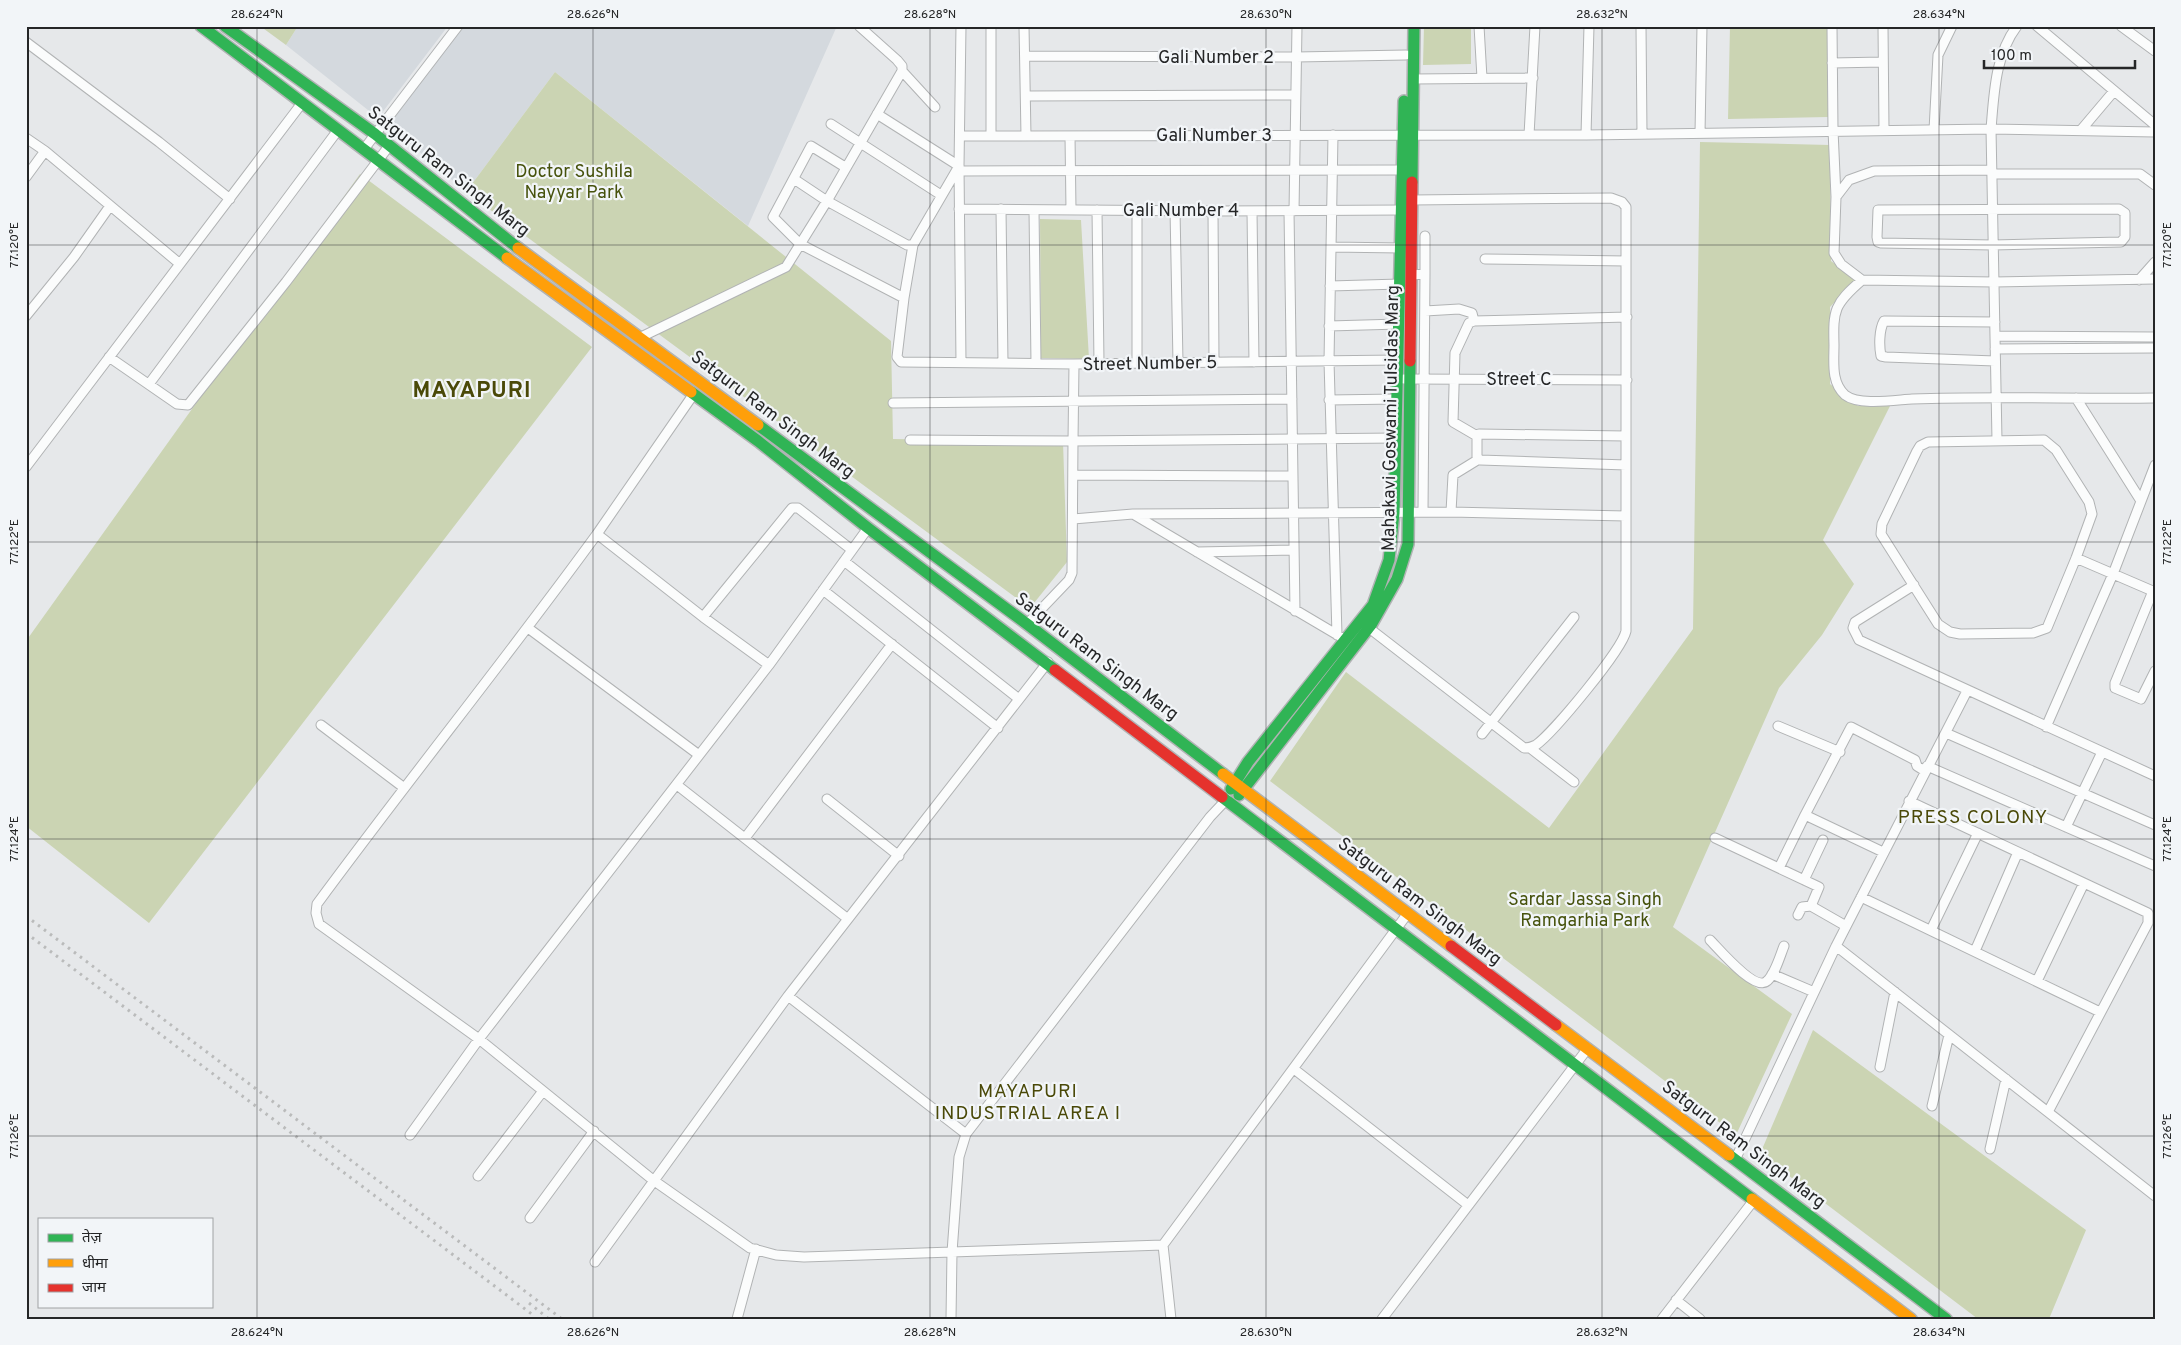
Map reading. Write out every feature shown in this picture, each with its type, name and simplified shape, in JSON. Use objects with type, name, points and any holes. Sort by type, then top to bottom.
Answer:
[{"type":"main road","name":"Satguru Ram Singh Marg","points":[[201,26],[536,280],[692,395],[758,441],[868,528],[1048,662],[1396,929],[1911,1319]]},
{"type":"main road","name":"Satguru Ram Singh Marg","points":[[225,26],[375,134],[506,239],[1027,624],[1588,1048],[1939,1317]]},
{"type":"main road","name":"Mahakavi Goswami Tulsidas Marg","points":[[1239,786],[1369,628],[1390,597],[1401,572],[1408,544],[1412,200],[1408,134],[1406,26]]},
{"type":"main road","name":"Mahakavi Goswami Tulsidas Marg","points":[[1239,786],[1248,762],[1341,637],[1373,605],[1383,586],[1390,564],[1394,513],[1403,170],[1413,79],[1414,26]]},
{"type":"main road","points":[[1228,799],[1239,786]]},
{"type":"street","points":[[364,148],[458,26]]},
{"type":"street","points":[[859,26],[897,60],[902,66],[902,71],[935,107]]},
{"type":"street","points":[[961,26],[959,169],[961,362]]},
{"type":"street","points":[[991,26],[991,136]]},
{"type":"street","points":[[1024,26],[1026,136]]},
{"type":"street","points":[[1295,611],[1291,211],[1294,169],[1297,26]]},
{"type":"street","points":[[1479,26],[1482,78]]},
{"type":"street","points":[[1529,135],[1535,26]]},
{"type":"street","points":[[1586,135],[1589,26]]},
{"type":"street","points":[[1641,26],[1642,134]]},
{"type":"street","points":[[1700,133],[1702,26]]},
{"type":"street","points":[[1832,26],[1836,197],[1834,253],[1841,264],[1862,280],[1994,282],[2155,279]]},
{"type":"street","points":[[1883,26],[1884,130]]},
{"type":"street","points":[[1934,130],[1938,55],[1952,26]]},
{"type":"street","points":[[1997,440],[1991,129],[1994,90],[2000,60],[2017,26]]},
{"type":"street","points":[[2037,26],[2155,125]]},
{"type":"street","points":[[2121,26],[2155,51]]},
{"type":"street","points":[[26,42],[159,142],[230,199]]},
{"type":"street","name":"Gali Number 2","points":[[1025,56],[1296,57],[1406,55]]},
{"type":"street","points":[[1832,63],[1883,62]]},
{"type":"street","points":[[641,337],[786,267],[827,201],[902,71]]},
{"type":"street","points":[[1413,79],[1533,78]]},
{"type":"street","points":[[2081,130],[2114,91]]},
{"type":"street","points":[[1026,96],[1295,94]]},
{"type":"street","points":[[26,467],[302,103]]},
{"type":"street","points":[[2141,114],[2155,112]]},
{"type":"street","points":[[877,114],[959,169],[1071,171],[1403,170]]},
{"type":"street","points":[[831,124],[941,195]]},
{"type":"street","name":"Gali Number 3","points":[[960,136],[1586,135],[1991,129],[2155,132]]},
{"type":"street","points":[[149,384],[338,130]]},
{"type":"street","points":[[1333,135],[1329,400],[1333,514],[1341,637]]},
{"type":"street","points":[[1070,136],[1071,210]]},
{"type":"street","points":[[26,138],[45,151],[180,264]]},
{"type":"street","points":[[109,358],[177,404],[188,404],[286,282],[389,146]]},
{"type":"street","points":[[845,167],[811,146],[773,217],[800,244],[904,298],[913,244],[941,195],[959,169]]},
{"type":"street","points":[[26,177],[45,151]]},
{"type":"street","points":[[1836,197],[1849,180],[1874,171],[2140,174],[2155,185]]},
{"type":"street","points":[[794,179],[827,201],[907,245],[913,244]]},
{"type":"street","points":[[1412,200],[1617,200],[1626,207],[1625,636],[1584,693],[1536,745],[1530,748]]},
{"type":"street","points":[[26,316],[74,257],[110,206]]},
{"type":"street","name":"Gali Number 4","points":[[960,209],[1402,210]]},
{"type":"street","points":[[1001,209],[1003,362]]},
{"type":"street","points":[[2119,209],[2125,213],[2125,237],[2120,242],[1993,245],[1878,242],[1878,210],[1993,210],[2119,209]]},
{"type":"street","points":[[1034,210],[1036,362]]},
{"type":"street","points":[[1096,210],[1099,362]]},
{"type":"street","points":[[1137,210],[1137,362]]},
{"type":"street","points":[[1175,210],[1178,362]]},
{"type":"street","points":[[1213,211],[1214,361]]},
{"type":"street","points":[[1252,211],[1254,362]]},
{"type":"street","points":[[1423,512],[1425,236]]},
{"type":"street","points":[[1331,247],[1401,248]]},
{"type":"street","points":[[1485,259],[1626,261]]},
{"type":"street","points":[[2139,280],[2155,262]]},
{"type":"street","points":[[1411,275],[1425,274]]},
{"type":"street","points":[[1862,280],[1834,311],[1836,384],[1846,396],[1858,401],[2155,398]]},
{"type":"street","points":[[1330,286],[1400,284]]},
{"type":"street","name":"Street Number 5","points":[[904,298],[897,357],[901,362],[1036,362],[1074,364],[1099,362],[1398,360]]},
{"type":"street","points":[[1425,311],[1465,310],[1472,313],[1474,320]]},
{"type":"street","points":[[1626,317],[1474,320],[1469,323],[1457,347],[1453,422],[1477,436],[1626,436]]},
{"type":"street","points":[[1995,322],[1884,321],[1881,326],[1880,351],[1881,356],[1886,357],[1995,361]]},
{"type":"street","points":[[1329,326],[1399,324]]},
{"type":"street","points":[[1995,336],[2155,337]]},
{"type":"street","points":[[1995,349],[2155,348]]},
{"type":"street","points":[[1027,624],[1069,580],[1073,565],[1074,364]]},
{"type":"street","name":"Street C","points":[[1398,379],[1627,380]]},
{"type":"street","points":[[692,395],[598,534],[528,628],[403,787],[317,904],[317,920],[319,924],[479,1039],[653,1180],[750,1248],[776,1255],[804,1257],[1164,1245]]},
{"type":"street","points":[[2076,398],[2141,501]]},
{"type":"street","points":[[893,403],[1292,399]]},
{"type":"street","points":[[1329,400],[1397,400]]},
{"type":"street","points":[[1477,436],[1478,459]]},
{"type":"street","points":[[910,440],[1073,441],[1396,438]]},
{"type":"street","points":[[2044,440],[2056,450],[2092,507],[2091,521],[2076,558],[2046,628],[2039,633],[1950,632],[1938,624],[1883,539],[1881,529],[1920,446],[1928,442],[2044,440]]},
{"type":"street","points":[[1451,512],[1453,475],[1478,459],[1626,465]]},
{"type":"street","points":[[2046,727],[2113,574],[2155,464]]},
{"type":"street","points":[[1073,476],[1293,476]]},
{"type":"street","points":[[703,617],[792,508],[798,508],[852,550]]},
{"type":"street","points":[[1073,519],[1132,514],[1408,512],[1626,516]]},
{"type":"street","points":[[1132,514],[1341,637]]},
{"type":"street","points":[[410,1134],[479,1039],[768,665],[868,528]]},
{"type":"street","points":[[598,534],[703,617],[768,665]]},
{"type":"street","points":[[1197,552],[1294,550]]},
{"type":"street","points":[[2076,558],[2154,592],[2115,683],[2115,688],[2141,699],[2155,671]]},
{"type":"street","points":[[844,561],[1019,699]]},
{"type":"street","points":[[1914,585],[1855,622],[1853,628],[1854,635],[1859,640],[2154,775]]},
{"type":"street","points":[[823,590],[998,728]]},
{"type":"street","points":[[1482,734],[1574,618]]},
{"type":"street","points":[[528,628],[699,755]]},
{"type":"street","points":[[1369,628],[1520,745],[1530,748],[1553,768],[1574,782]]},
{"type":"street","points":[[745,838],[892,644]]},
{"type":"street","points":[[595,1262],[788,996],[899,856],[1048,662]]},
{"type":"street","points":[[1735,1160],[1836,946],[1967,690]]},
{"type":"street","points":[[321,725],[403,787]]},
{"type":"street","points":[[1778,726],[1840,752]]},
{"type":"street","points":[[1780,868],[1805,815],[1840,752],[1851,727],[1915,760],[1917,766],[2155,866]]},
{"type":"street","points":[[1946,733],[2155,825]]},
{"type":"street","points":[[2066,827],[2102,752]]},
{"type":"street","points":[[677,785],[848,919]]},
{"type":"street","points":[[951,1319],[952,1252],[960,1157],[966,1134],[1210,817],[1228,799]]},
{"type":"street","points":[[827,800],[899,856]]},
{"type":"street","points":[[1909,801],[2145,911],[2149,918],[2048,1112]]},
{"type":"street","points":[[1805,815],[1883,852]]},
{"type":"street","points":[[1931,930],[1978,833]]},
{"type":"street","points":[[1715,838],[1820,887],[1811,906]]},
{"type":"street","points":[[1804,880],[1823,840]]},
{"type":"street","points":[[1975,951],[2018,852]]},
{"type":"street","points":[[2037,981],[2084,883]]},
{"type":"street","points":[[1861,896],[2100,1012]]},
{"type":"street","points":[[1798,915],[1802,907],[1811,906],[1846,926]]},
{"type":"street","points":[[1171,1319],[1164,1245],[1408,913]]},
{"type":"street","points":[[1710,940],[1755,983],[1764,983],[1772,974],[1784,946]]},
{"type":"street","points":[[1836,946],[2155,1196]]},
{"type":"street","points":[[1772,974],[1814,992]]},
{"type":"street","points":[[1880,1067],[1895,992]]},
{"type":"street","points":[[788,996],[966,1134]]},
{"type":"street","points":[[1932,1106],[1949,1035]]},
{"type":"street","points":[[1382,1319],[1588,1048]]},
{"type":"street","points":[[1294,1068],[1468,1206]]},
{"type":"street","points":[[1990,1149],[2006,1079]]},
{"type":"street","points":[[478,1176],[543,1091]]},
{"type":"street","points":[[530,1218],[594,1131]]},
{"type":"street","points":[[1662,1319],[1754,1200]]},
{"type":"street","points":[[737,1319],[756,1249]]},
{"type":"street","points":[[1676,1300],[1700,1319]]},
{"type":"shaded area","points":[[298,26],[448,26],[378,118],[286,45]]},
{"type":"shaded area","points":[[464,26],[837,26],[748,226],[555,72],[466,192],[388,125]]},
{"type":"green space","points":[[260,26],[298,26],[286,45]]},
{"type":"green space","points":[[1424,26],[1471,26],[1471,64],[1423,65]]},
{"type":"green space","points":[[1730,26],[1827,26],[1828,117],[1728,119]]},
{"type":"green space","name":"Doctor Sushila Nayyar Park","points":[[555,72],[891,341],[893,439],[1063,442],[1067,562],[1030,608],[466,192]]},
{"type":"green space","name":"Sardar Jassa Singh Ramgarhia Park","points":[[1700,142],[1830,145],[1831,261],[1856,280],[1830,307],[1830,384],[1858,406],[1890,406],[1823,540],[1854,584],[1822,635],[1779,688],[1673,927],[1792,1014],[1736,1135],[1270,781],[1346,672],[1549,828],[1693,629]]},
{"type":"green space","points":[[360,174],[592,347],[149,923],[26,826],[26,794],[29,790],[26,788],[26,641]]},
{"type":"green space","points":[[1040,219],[1081,220],[1089,359],[1041,358]]},
{"type":"green space","points":[[1813,1030],[2086,1230],[2049,1319],[1978,1319],[1760,1154]]},
{"type":"railway","points":[[26,916],[562,1319]]},
{"type":"railway","points":[[26,933],[533,1315]]},
{"type":"railway","points":[[529,1303],[549,1319]]},
{"type":"traffic: fast","points":[[201,26],[507,258]]},
{"type":"traffic: fast","points":[[225,26],[375,134],[518,248]]},
{"type":"traffic: fast","points":[[1412,182],[1414,26]]},
{"type":"traffic: fast","points":[[1231,789],[1248,762],[1373,605],[1389,560],[1394,513],[1404,101]]},
{"type":"traffic: fast","points":[[1239,795],[1371,625],[1397,579],[1408,544],[1410,361]]},
{"type":"traffic: fast","points":[[691,392],[758,441],[868,528],[1055,670]]},
{"type":"traffic: fast","points":[[758,425],[1027,624],[1223,774]]},
{"type":"traffic: fast","points":[[1222,797],[1752,1199]]},
{"type":"traffic: fast","points":[[1729,1155],[1946,1319]]},
{"type":"traffic: slow","points":[[518,248],[758,425]]},
{"type":"traffic: slow","points":[[507,258],[691,392]]},
{"type":"traffic: slow","points":[[1223,774],[1451,946]]},
{"type":"traffic: slow","points":[[1556,1025],[1729,1155]]},
{"type":"traffic: slow","points":[[1752,1199],[1911,1319]]},
{"type":"traffic: jam","points":[[1410,361],[1412,182]]},
{"type":"traffic: jam","points":[[1055,670],[1222,797]]},
{"type":"traffic: jam","points":[[1451,946],[1556,1025]]},
{"type":"district","name":"MAYAPURI","points":[[472,389]]},
{"type":"district","name":"PRESS COLONY","points":[[1973,816]]},
{"type":"district","name":"MAYAPURI INDUSTRIAL AREA I","points":[[1028,1101]]}]
